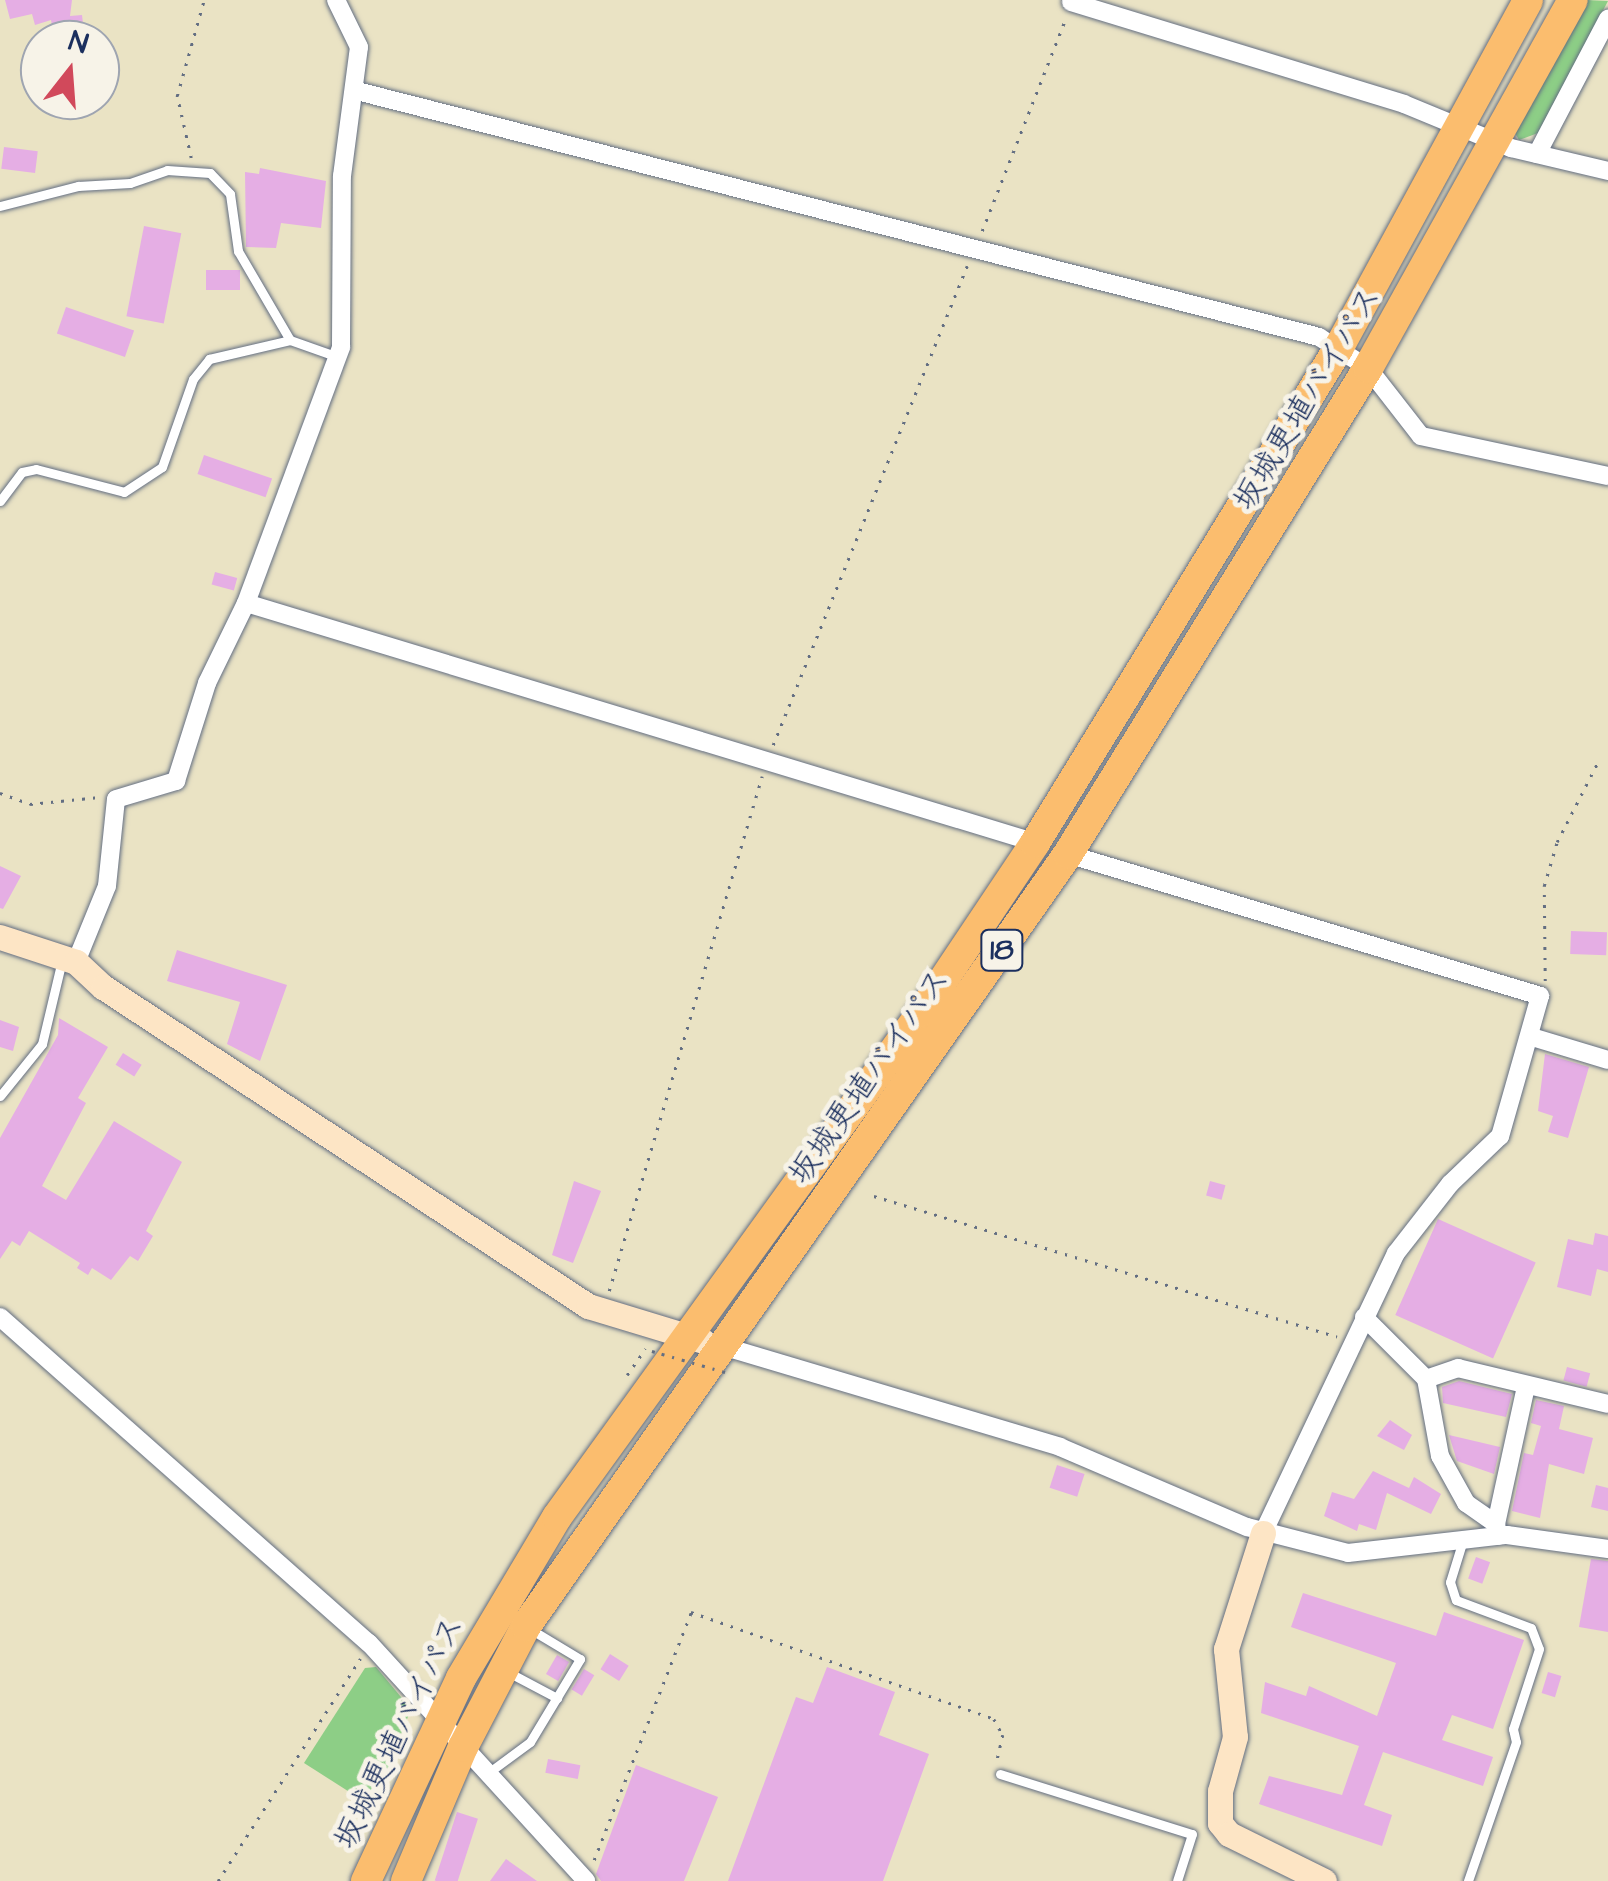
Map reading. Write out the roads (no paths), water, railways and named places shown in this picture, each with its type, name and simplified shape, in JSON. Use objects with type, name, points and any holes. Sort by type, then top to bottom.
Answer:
[{"type":"highway","name":"坂城更埴バイパス","points":[[366,1881],[442,1720],[557,1517],[1036,843],[1338,349],[1463,128],[1528,0]]},
{"type":"highway","name":"坂城更埴バイパス","points":[[406,1881],[463,1746],[526,1626],[724,1359],[1068,854],[1368,368],[1498,142],[1574,0]]},
{"type":"street","points":[[69,959],[107,886],[116,799],[176,781],[207,683],[246,602],[338,357],[342,176],[357,92],[359,48],[336,0]]},
{"type":"street","points":[[1071,2],[1498,142],[1608,171]]},
{"type":"street","points":[[1537,154],[1608,19]]},
{"type":"street","points":[[357,92],[1319,337],[1368,368],[1421,436],[1608,476]]},
{"type":"street","points":[[246,602],[1540,996],[1532,1038],[1500,1136],[1414,1227],[1364,1317],[1263,1533],[1226,1649],[1235,1737],[1220,1791],[1220,1823],[1229,1834],[1324,1881]]},
{"type":"street","points":[[0,937],[69,959],[103,986],[603,1312],[687,1336],[724,1359],[1060,1448],[1263,1533],[1348,1553],[1464,1540],[1497,1530],[1608,1548]]},
{"type":"street","points":[[1532,1038],[1608,1060]]},
{"type":"street","points":[[0,1317],[370,1643],[585,1880]]},
{"type":"street","points":[[1364,1317],[1426,1380],[1440,1456],[1466,1504],[1497,1530]]},
{"type":"street","points":[[1426,1380],[1458,1368],[1608,1404]]},
{"type":"street","points":[[1497,1530],[1526,1386]]},
{"type":"lane","points":[[0,206],[190,168],[210,173],[230,194],[238,251],[290,340]]},
{"type":"lane","points":[[0,501],[22,472],[36,469],[124,492],[162,467],[194,379],[209,359],[290,340],[338,357]]},
{"type":"lane","points":[[0,1096],[42,1044],[69,959]]},
{"type":"lane","points":[[1464,1540],[1450,1582],[1456,1600],[1531,1628],[1539,1649],[1514,1728],[1516,1742],[1468,1881]]},
{"type":"lane","points":[[488,1772],[530,1742],[580,1659],[526,1626]]},
{"type":"lane","points":[[502,1669],[556,1698]]},
{"type":"lane","points":[[1000,1774],[1192,1834],[1220,1823]]},
{"type":"lane","points":[[1178,1881],[1192,1834]]}]
